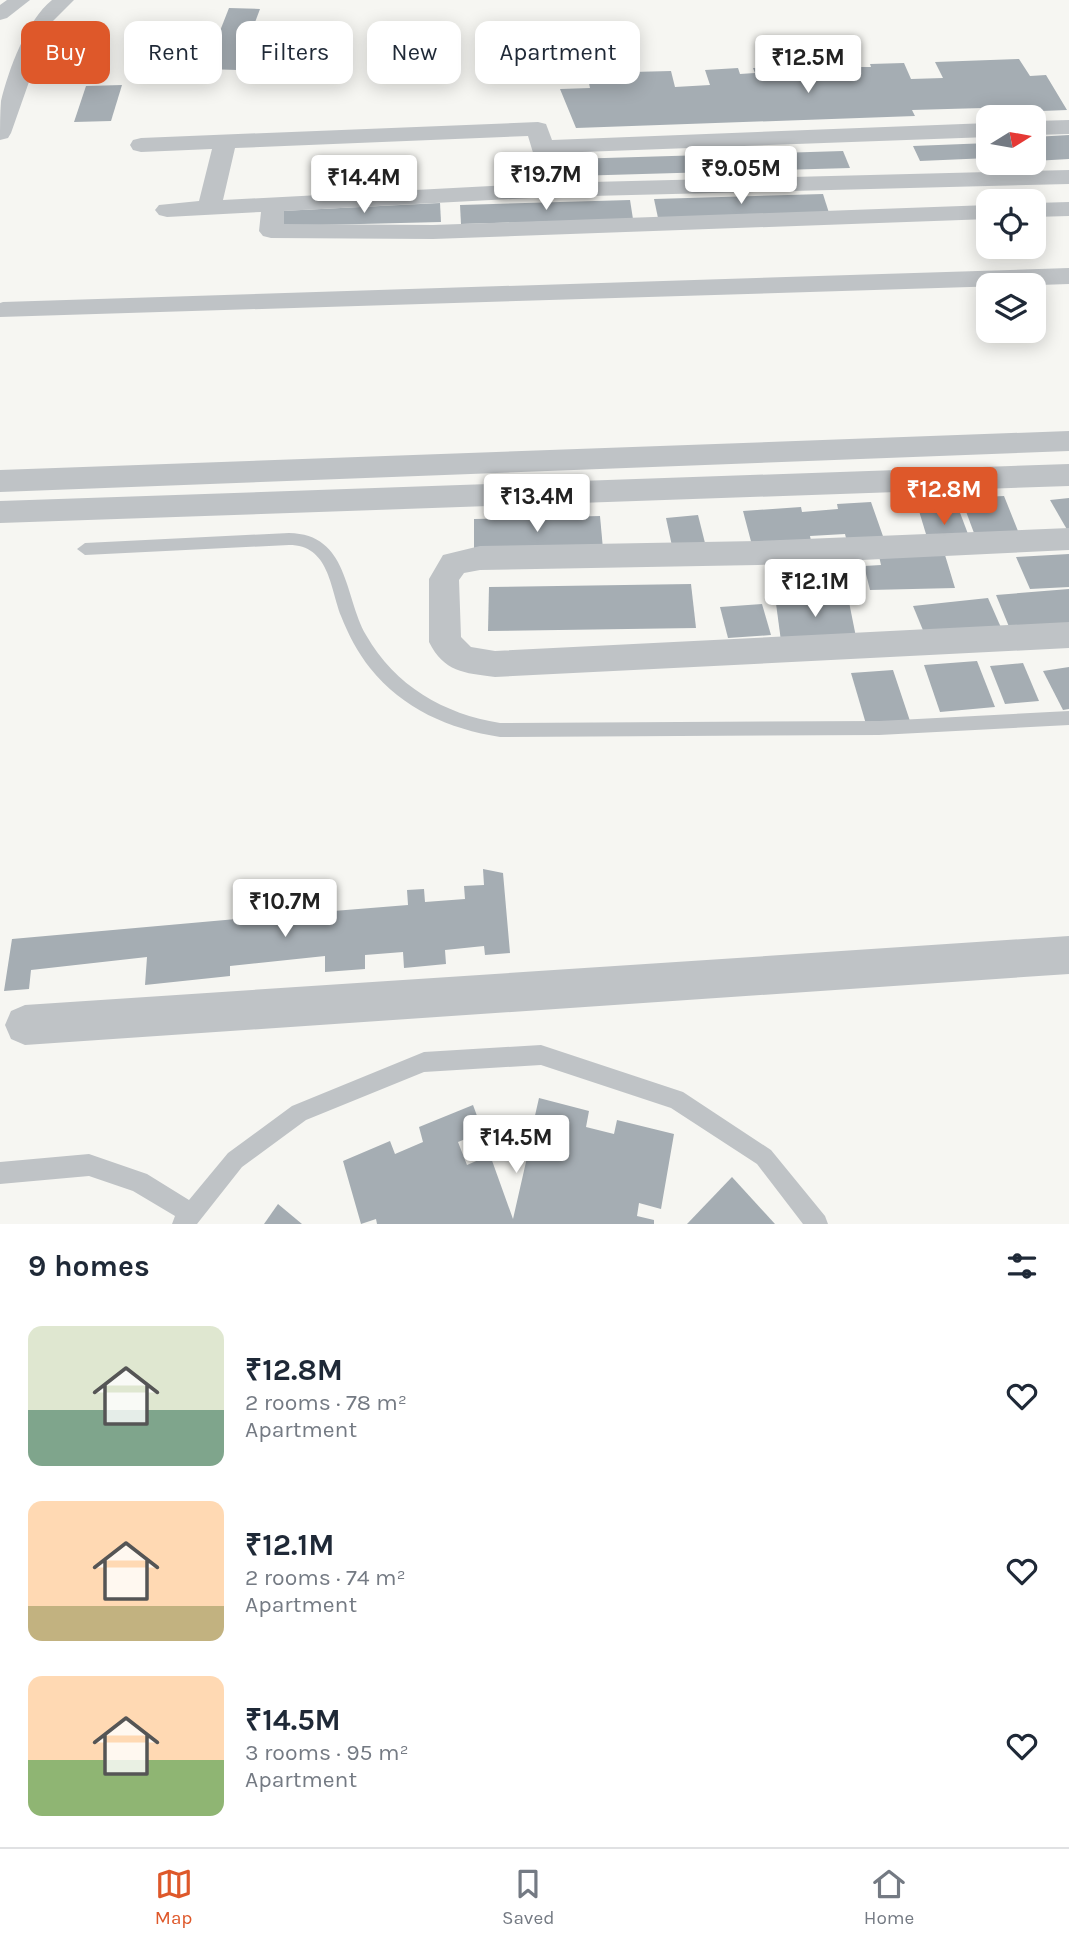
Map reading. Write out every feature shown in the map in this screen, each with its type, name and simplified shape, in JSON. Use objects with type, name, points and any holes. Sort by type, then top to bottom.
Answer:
[{"type":"street","points":[[0,14],[20,0]]},
{"type":"street","points":[[0,133],[39,25],[46,15],[64,0]]},
{"type":"street","points":[[1046,128],[1069,127]]},
{"type":"street","points":[[141,145],[538,129],[550,190]]},
{"type":"street","points":[[542,147],[976,130]]},
{"type":"street","points":[[209,208],[225,142]]},
{"type":"street","points":[[167,210],[550,190],[1069,177]]},
{"type":"street","points":[[273,205],[271,231],[433,232],[976,212]]},
{"type":"street","points":[[1046,210],[1069,209]]},
{"type":"street","points":[[3,310],[1069,276]]},
{"type":"street","points":[[0,481],[1069,441]]},
{"type":"street","points":[[0,512],[1069,475]]},
{"type":"street","points":[[1069,539],[758,553],[480,558],[454,563],[444,579],[445,642],[462,659],[495,664],[1069,635]]},
{"type":"street","points":[[26,1025],[1069,955]]},
{"type":"lane","points":[[85,549],[302,539],[317,546],[328,560],[338,579],[350,620],[368,652],[401,691],[429,708],[473,728],[879,727],[1069,718]]},
{"type":"lane","points":[[0,1173],[89,1165],[139,1182],[186,1219],[235,1160],[299,1113],[424,1062],[541,1055],[676,1100],[764,1157],[817,1224]]},
{"type":"building","points":[[229,8],[260,9],[255,21],[236,21],[236,70],[222,70],[222,26]]},
{"type":"building","points":[[1019,59],[1030,76],[1046,75],[1067,110],[1046,111],[1046,105],[976,105],[976,108],[912,110],[915,116],[576,128],[560,89],[590,88],[589,84],[640,84],[640,72],[671,71],[675,87],[710,85],[705,70],[738,68],[740,74],[755,73],[753,68],[790,67],[795,81],[828,80],[822,65],[858,64],[859,67],[871,67],[870,64],[904,63],[911,79],[943,78],[935,62]]},
{"type":"building","points":[[122,85],[111,121],[74,122],[86,86]]},
{"type":"building","points":[[1069,135],[1069,159],[1046,160],[1046,136]]},
{"type":"building","points":[[976,144],[976,159],[920,161],[913,146]]},
{"type":"building","points":[[843,151],[850,168],[573,176],[571,159]]},
{"type":"building","points":[[823,194],[829,213],[658,218],[654,199]]},
{"type":"building","points":[[630,200],[633,219],[461,224],[460,205]]},
{"type":"building","points":[[440,203],[441,222],[280,226],[281,211]]},
{"type":"building","points":[[1004,496],[1018,531],[974,533],[961,498]]},
{"type":"building","points":[[1069,498],[1069,533],[1050,500]]},
{"type":"building","points":[[871,502],[884,539],[847,542],[845,534],[810,536],[812,545],[753,549],[743,511],[801,507],[802,512],[838,509],[837,504]]},
{"type":"building","points":[[959,510],[971,542],[929,544],[919,511]]},
{"type":"building","points":[[698,515],[705,543],[672,546],[666,518]]},
{"type":"building","points":[[600,516],[603,549],[474,553],[474,519]]},
{"type":"building","points":[[1069,554],[1069,587],[1030,589],[1016,557]]},
{"type":"building","points":[[945,555],[955,588],[870,590],[864,566],[881,565],[879,556]]},
{"type":"building","points":[[691,584],[696,628],[488,631],[489,587]]},
{"type":"building","points":[[1069,589],[1069,628],[1012,634],[996,595]]},
{"type":"building","points":[[775,596],[848,597],[857,642],[781,641]]},
{"type":"building","points":[[988,598],[1003,632],[927,640],[913,606]]},
{"type":"building","points":[[762,604],[771,635],[728,638],[720,607]]},
{"type":"building","points":[[977,661],[995,707],[940,712],[924,665]]},
{"type":"building","points":[[1023,663],[1039,701],[1005,704],[990,666]]},
{"type":"building","points":[[1069,667],[1069,709],[1063,710],[1043,671]]},
{"type":"building","points":[[893,670],[910,721],[866,724],[851,673]]},
{"type":"building","points":[[483,869],[503,873],[510,953],[485,955],[484,946],[445,950],[446,964],[404,968],[403,952],[365,955],[365,969],[325,972],[325,956],[230,966],[230,976],[145,985],[147,957],[31,970],[29,989],[4,991],[12,939],[305,913],[305,897],[321,896],[321,912],[408,905],[407,890],[424,889],[425,902],[465,899],[464,886],[484,885]]},
{"type":"building","points":[[539,1098],[589,1111],[586,1127],[614,1134],[617,1120],[674,1134],[661,1209],[639,1203],[637,1216],[654,1220],[654,1224],[377,1224],[376,1219],[361,1224],[343,1161],[390,1141],[395,1154],[423,1142],[419,1127],[473,1105],[483,1132],[458,1142],[467,1165],[490,1155],[513,1219],[528,1153],[541,1156],[545,1136],[531,1133]]},
{"type":"building","points":[[732,1177],[775,1224],[687,1224]]},
{"type":"building","points":[[278,1204],[302,1224],[264,1224]]}]
